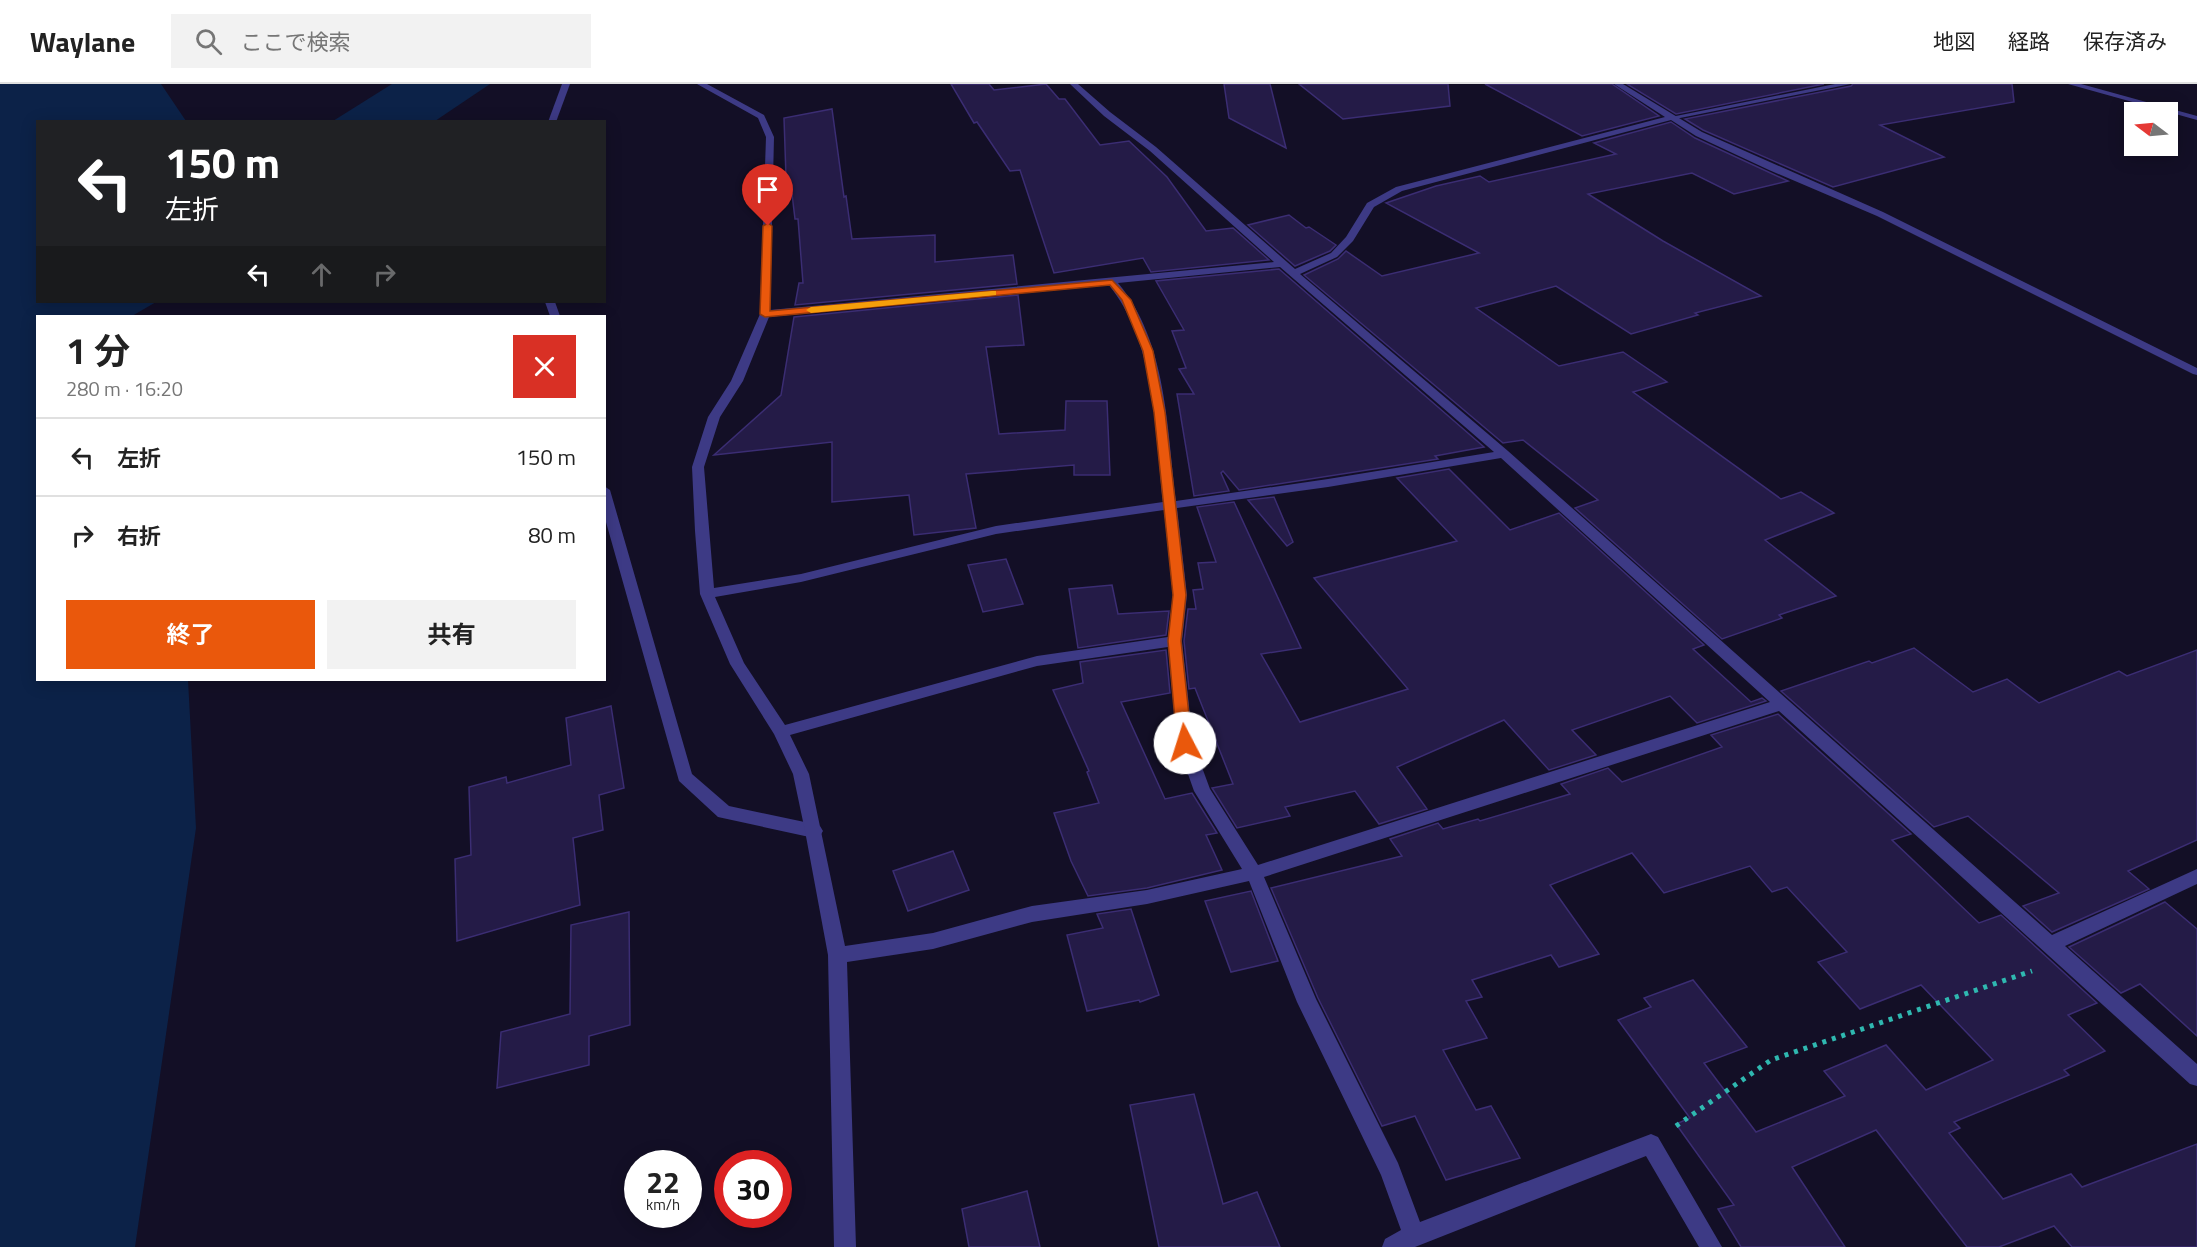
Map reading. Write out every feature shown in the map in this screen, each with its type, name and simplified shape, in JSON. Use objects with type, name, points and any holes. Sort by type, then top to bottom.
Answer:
[{"type":"street","points":[[553,120],[566,84]]},
{"type":"street","points":[[701,84],[761,117],[770,137],[765,314],[737,381],[714,417],[698,467],[707,594],[737,664],[781,732],[801,774],[814,831],[837,955],[845,1247]]},
{"type":"street","points":[[1074,84],[1107,114],[1153,149],[1504,454],[2197,1077]]},
{"type":"street","points":[[1618,84],[1699,134],[1880,214],[2197,372]]},
{"type":"street","points":[[1295,273],[1334,255],[1350,239],[1370,205],[1399,189],[1670,118],[1847,84]]},
{"type":"street","points":[[2072,84],[2197,118]]},
{"type":"street","points":[[765,314],[1284,264]]},
{"type":"street","points":[[1112,282],[1126,300],[1148,351],[1159,412],[1180,595],[1175,641],[1185,743],[1202,791],[1254,873],[1307,1002],[1390,1171],[1414,1235]]},
{"type":"street","points":[[707,594],[801,578],[996,530],[1437,466],[1504,454]]},
{"type":"street","points":[[606,497],[685,777],[724,812],[814,831]]},
{"type":"street","points":[[781,732],[1036,661],[1175,641]]},
{"type":"street","points":[[837,955],[933,941],[1032,914],[1147,897],[1254,873],[1783,704]]},
{"type":"street","points":[[2051,944],[2197,876]]},
{"type":"street","points":[[1394,1247],[1414,1235],[1651,1144],[1711,1247]]},
{"type":"path","points":[[1651,1144],[1771,1060],[2067,959]]},
{"type":"water","points":[[0,84],[161,84],[185,120],[36,120],[36,303],[154,303],[134,315],[36,315],[36,681],[188,681],[196,828],[135,1247],[0,1247]]},
{"type":"water","points":[[392,84],[490,84],[436,120],[335,120]]},
{"type":"building","points":[[951,84],[989,84],[994,90],[1046,84],[1059,99],[1065,99],[1100,145],[1129,141],[1167,177],[1206,231],[1233,228],[1269,260],[1151,272],[1143,258],[1054,273],[1020,170],[1010,171],[977,122],[974,123]]},
{"type":"building","points":[[1224,84],[1270,84],[1286,148],[1229,118]]},
{"type":"building","points":[[1299,84],[1448,84],[1450,106],[1343,119]]},
{"type":"building","points":[[1485,84],[1612,84],[1659,116],[1582,136]]},
{"type":"building","points":[[1627,84],[1824,84],[1676,114]]},
{"type":"building","points":[[1853,84],[2012,84],[2014,102],[1880,125],[1944,157],[1833,187],[1703,130],[1685,119],[1851,86]]},
{"type":"building","points":[[832,109],[852,239],[935,235],[935,262],[1013,255],[1017,284],[795,305],[799,283],[803,283],[798,219],[795,219],[789,177],[786,177],[784,118]]},
{"type":"building","points":[[1671,122],[1695,138],[1788,181],[1734,194],[1692,173],[1588,194],[1663,241],[1761,296],[1695,313],[1698,315],[1631,334],[1556,286],[1476,308],[1559,366],[1623,352],[1667,382],[1633,392],[1781,499],[1801,492],[1834,513],[1765,540],[1836,596],[1779,615],[1782,618],[1722,639],[1575,508],[1598,500],[1523,440],[1503,443],[1304,275],[1338,259],[1346,251],[1382,276],[1479,253],[1386,203],[1436,186],[1480,176],[1489,182],[1616,154],[1594,143]]},
{"type":"building","points":[[1289,215],[1306,228],[1309,227],[1336,245],[1330,251],[1295,266],[1248,225]]},
{"type":"building","points":[[1279,269],[1484,447],[1435,456],[1438,459],[1239,490],[1223,471],[1221,473],[1229,491],[1194,496],[1177,394],[1194,394],[1179,369],[1186,368],[1172,331],[1184,330],[1156,281]]},
{"type":"building","points":[[1018,295],[1024,345],[986,347],[999,434],[1065,430],[1066,401],[1107,401],[1110,475],[1074,475],[1074,465],[966,474],[976,528],[914,535],[909,495],[832,502],[832,442],[714,455],[781,395],[794,317]]},
{"type":"building","points":[[1449,469],[1510,530],[1559,513],[1704,645],[1693,649],[1751,702],[1762,698],[1766,701],[1697,723],[1670,696],[1572,730],[1596,755],[1549,770],[1504,720],[1397,767],[1427,809],[1379,824],[1355,791],[1285,807],[1290,816],[1237,828],[1212,788],[1233,784],[1195,688],[1189,689],[1184,641],[1188,609],[1196,609],[1193,590],[1203,589],[1198,563],[1216,562],[1197,507],[1234,502],[1301,648],[1261,654],[1300,722],[1408,689],[1314,578],[1457,541],[1397,478]]},
{"type":"building","points":[[1274,497],[1293,542],[1287,546],[1248,500]]},
{"type":"building","points":[[1006,559],[1023,604],[983,612],[968,565]]},
{"type":"building","points":[[1112,585],[1118,614],[1169,611],[1166,635],[1078,648],[1069,589]]},
{"type":"building","points":[[1914,648],[1973,692],[2007,679],[2039,703],[2119,671],[2127,676],[2197,650],[2197,840],[2128,871],[2149,889],[2052,932],[2023,906],[2059,893],[1968,816],[1934,827],[1781,691]]},
{"type":"building","points":[[1166,650],[1170,693],[1121,702],[1165,799],[1192,793],[1217,833],[1206,835],[1222,870],[1147,888],[1088,896],[1071,861],[1054,813],[1099,803],[1087,772],[1089,771],[1053,690],[1083,683],[1080,662]]},
{"type":"building","points":[[611,706],[624,788],[599,795],[603,830],[573,838],[580,905],[457,941],[455,859],[471,855],[469,787],[506,777],[507,783],[571,765],[566,718]]},
{"type":"building","points":[[1778,714],[1911,834],[1892,840],[1979,923],[2001,915],[2097,1003],[2068,1015],[2105,1051],[2064,1070],[2069,1075],[1954,1122],[1960,1128],[1949,1133],[2003,1199],[2071,1174],[2082,1187],[2197,1144],[2197,1247],[2072,1247],[2054,1226],[1999,1247],[1967,1247],[1876,1130],[1792,1167],[1845,1247],[1741,1247],[1718,1209],[1734,1205],[1676,1124],[1690,1118],[1618,1020],[1651,1007],[1644,998],[1693,980],[1747,1047],[1704,1063],[1756,1132],[1845,1096],[1824,1071],[1886,1045],[1926,1090],[1993,1060],[1921,985],[1860,1009],[1818,962],[1847,952],[1787,887],[1772,892],[1750,866],[1664,893],[1632,853],[1550,885],[1599,954],[1559,967],[1551,955],[1472,980],[1482,997],[1466,1001],[1487,1038],[1443,1050],[1476,1110],[1491,1106],[1520,1158],[1446,1180],[1415,1116],[1382,1126],[1318,998],[1271,888],[1402,856],[1390,839],[1438,823],[1443,829],[1478,819],[1480,821],[1570,794],[1561,784],[1608,768],[1622,782],[1722,747],[1711,735]]},
{"type":"building","points":[[953,851],[969,890],[908,911],[893,871]]},
{"type":"building","points":[[1251,891],[1278,961],[1231,972],[1205,901]]},
{"type":"building","points":[[2165,902],[2197,929],[2197,1036],[2140,984],[2121,993],[2069,947]]},
{"type":"building","points":[[1131,909],[1159,995],[1140,1002],[1139,1000],[1087,1011],[1067,935],[1103,928],[1097,914]]},
{"type":"building","points":[[629,912],[630,1025],[589,1036],[589,1065],[497,1088],[501,1032],[570,1014],[571,925]]},
{"type":"building","points":[[1194,1094],[1223,1204],[1257,1192],[1280,1247],[1159,1247],[1130,1105]]},
{"type":"building","points":[[1027,1191],[1040,1247],[969,1247],[962,1209]]},
{"type":"slow traffic","points":[[811,310],[992,293]]},
{"type":"route","points":[[768,226],[765,314],[1112,282],[1126,300],[1148,351],[1159,412],[1180,595],[1175,641],[1185,743]]}]
